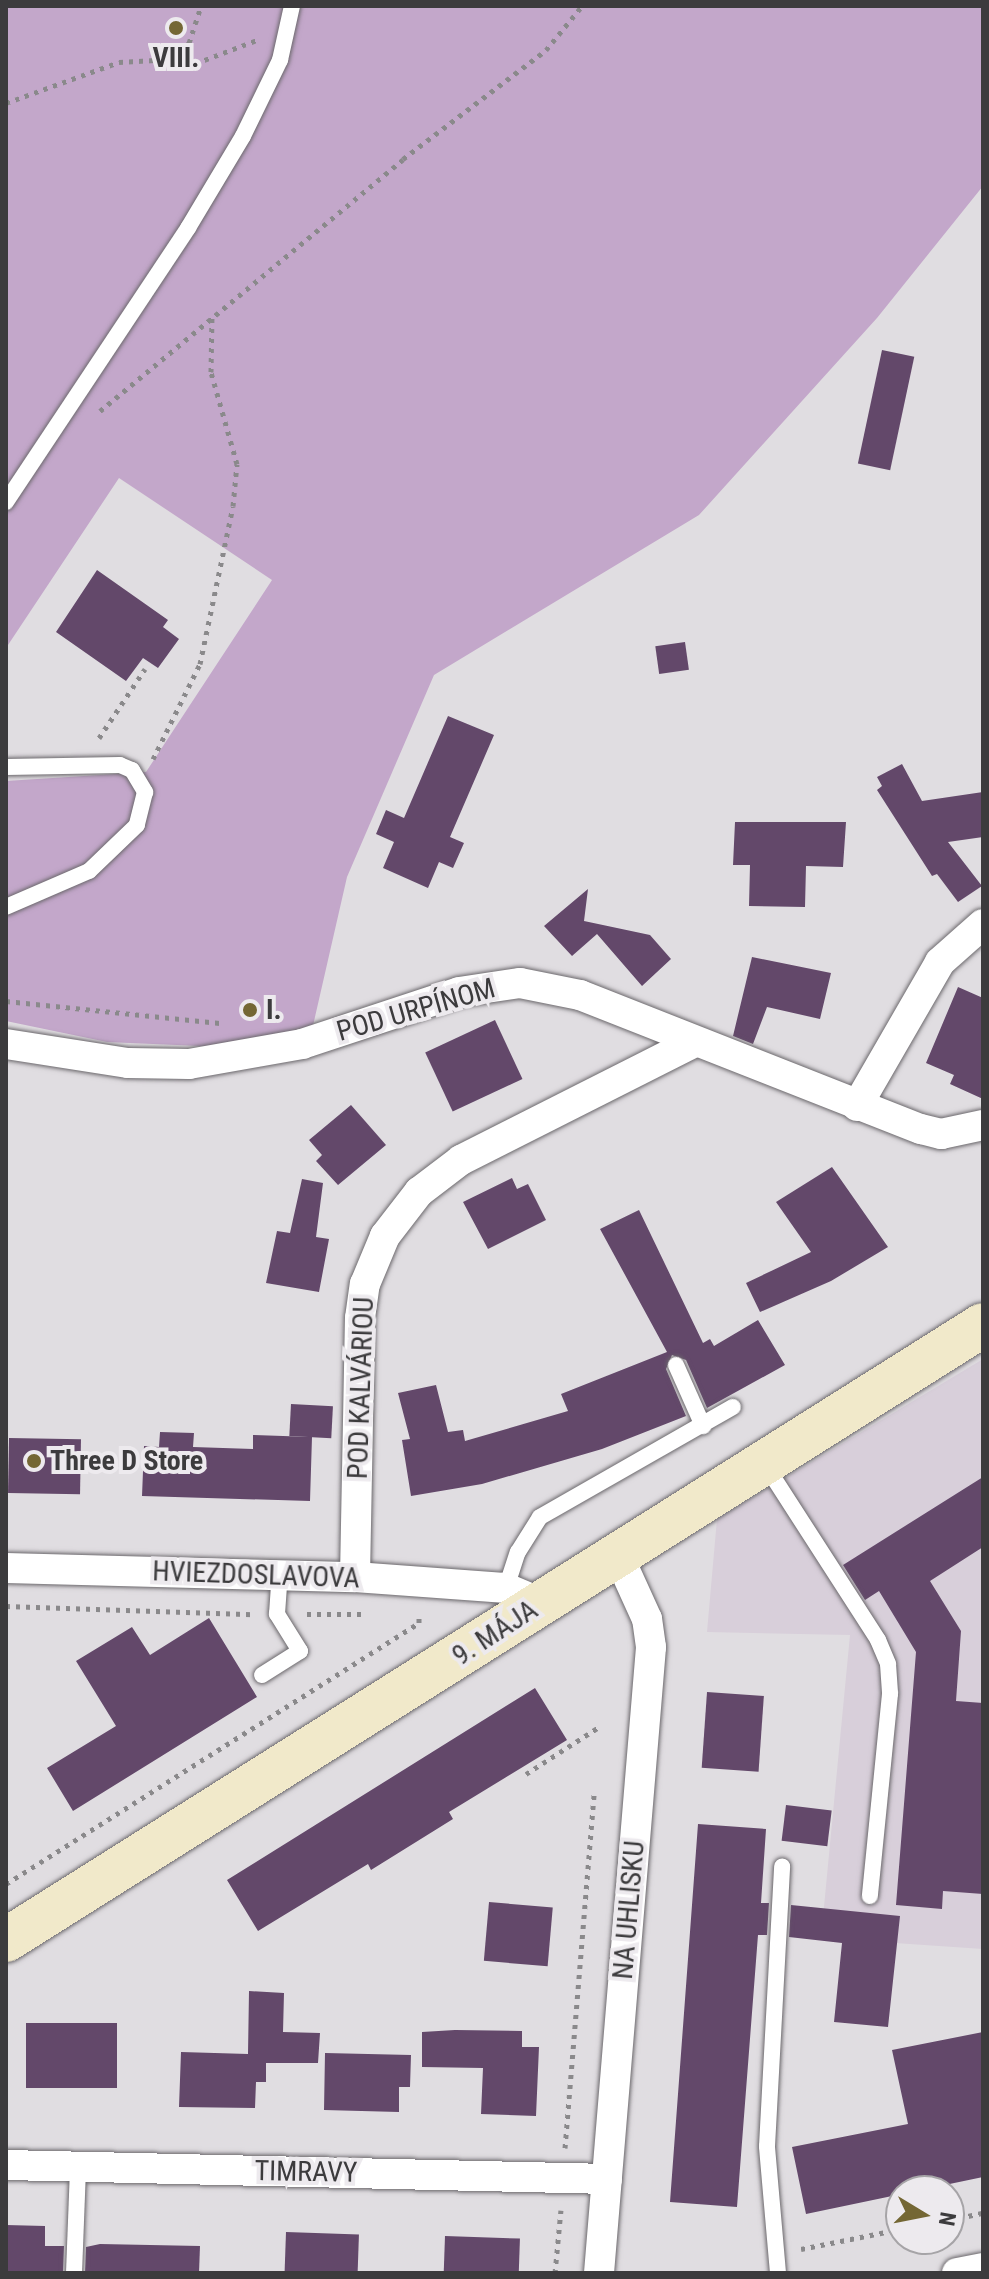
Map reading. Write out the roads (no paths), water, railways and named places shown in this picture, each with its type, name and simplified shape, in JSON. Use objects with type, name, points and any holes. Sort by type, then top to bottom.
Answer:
[{"type":"main road","name":"9. MÁJA","points":[[6,1940],[524,1596],[617,1553],[983,1325]]},
{"type":"street","points":[[857,1106],[940,962],[983,924]]},
{"type":"street","name":"POD URPÍNOM","points":[[6,1044],[128,1063],[189,1064],[302,1044],[500,983],[580,995],[693,1043],[857,1106],[941,1134],[983,1125]]},
{"type":"street","name":"POD KALVÁRIOU","points":[[355,1577],[360,1318],[365,1284],[385,1236],[419,1192],[461,1160],[693,1043]]},
{"type":"street","name":"NA UHLISKU","points":[[599,2273],[651,1647],[647,1619],[617,1553]]},
{"type":"street","name":"HVIEZDOSLAVOVA","points":[[6,1568],[355,1577],[524,1596]]},
{"type":"street","name":"TIMRAVY","points":[[6,2165],[607,2179]]},
{"type":"street","points":[[957,2273],[983,2268]]},
{"type":"lane","points":[[6,502],[188,228],[243,136],[280,60],[292,6]]},
{"type":"lane","points":[[6,767],[120,765],[140,780],[144,806],[127,840],[89,871],[6,907]]},
{"type":"lane","points":[[676,1365],[703,1426]]},
{"type":"lane","points":[[524,1596],[518,1552],[540,1517],[733,1407]]},
{"type":"lane","points":[[763,1462],[878,1640],[888,1664],[890,1694],[870,1896]]},
{"type":"lane","points":[[262,1675],[300,1651],[277,1614],[280,1575]]},
{"type":"lane","points":[[778,2273],[773,2255],[768,2100],[782,1866]]},
{"type":"lane","points":[[74,2273],[78,2167]]},
{"type":"place","name":"VIII.","points":[[176,28]]},
{"type":"place","name":"I.","points":[[250,1010]]},
{"type":"place","name":"Three D Store","points":[[34,1461]]}]
